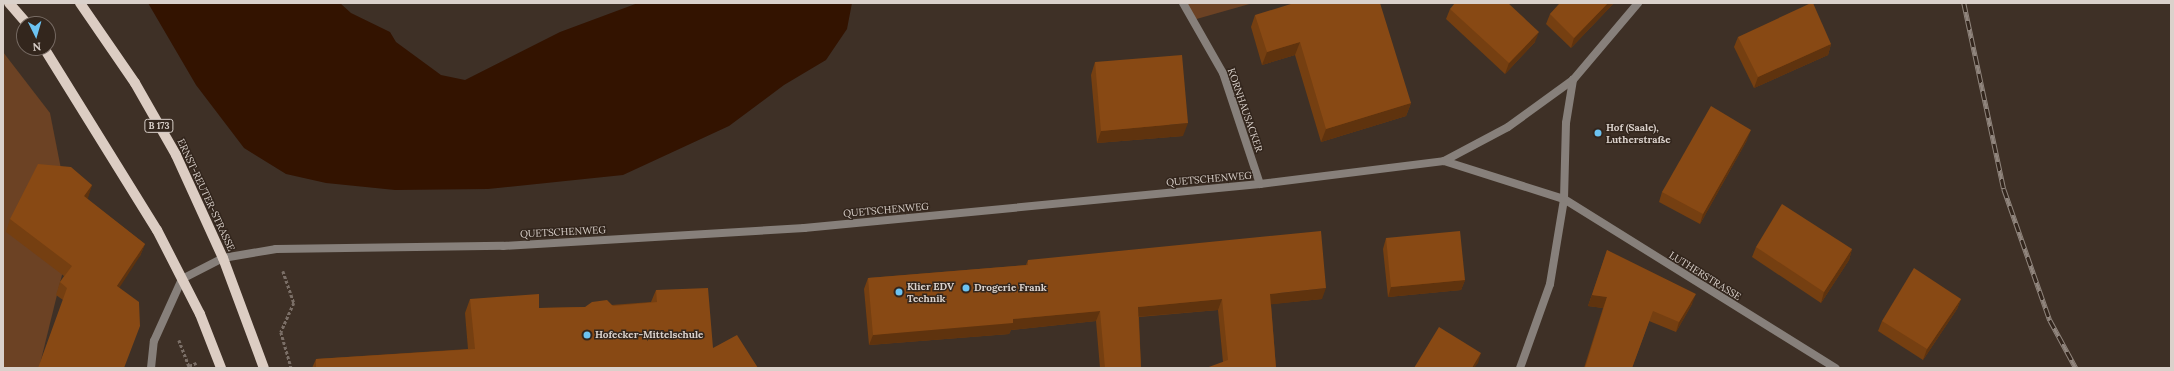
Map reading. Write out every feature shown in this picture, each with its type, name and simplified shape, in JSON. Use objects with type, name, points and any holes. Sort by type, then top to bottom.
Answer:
[{"type":"main road","points":[[9,3],[20,16]]},
{"type":"main road","name":"ERNST-REUTER-STRASSE","points":[[80,3],[146,103],[176,156],[223,258],[264,368]]},
{"type":"main road","points":[[49,56],[118,162],[182,279],[221,368]]},
{"type":"street","name":"KORNHAUSACKER","points":[[1183,3],[1223,73],[1260,184]]},
{"type":"street","points":[[1520,368],[1550,284],[1564,199],[1566,123],[1573,80],[1615,27],[1638,3]]},
{"type":"street","name":"QUETSCHENWEG","points":[[182,279],[223,258],[276,249],[503,246],[804,228],[1260,184],[1444,161],[1508,127],[1573,80]]},
{"type":"street","name":"LUTHERSTRASSE","points":[[1444,161],[1564,199],[1836,368]]},
{"type":"street","points":[[151,368],[154,341],[182,279]]},
{"type":"path","points":[[276,249],[294,303],[281,332],[291,368]]},
{"type":"shaded area","points":[[148,3],[340,3],[351,13],[390,32],[396,42],[441,75],[465,80],[560,32],[638,3],[852,3],[847,29],[826,60],[784,85],[729,126],[623,175],[488,189],[395,190],[326,183],[286,174],[244,148],[196,85]]},
{"type":"shaded area","points":[[1183,3],[1253,3],[1193,20]]},
{"type":"shaded area","points":[[3,52],[50,113],[73,230],[39,368],[3,368]]},
{"type":"building","points":[[1294,3],[1380,3],[1411,103],[1326,129],[1300,42],[1267,52],[1255,15]]},
{"type":"building","points":[[1455,3],[1508,3],[1539,32],[1509,63],[1450,9]]},
{"type":"building","points":[[1560,3],[1608,3],[1574,38],[1550,14]]},
{"type":"building","points":[[1813,3],[1831,44],[1758,77],[1738,37]]},
{"type":"building","points":[[1182,55],[1188,123],[1101,131],[1095,62]]},
{"type":"building","points":[[1711,106],[1751,130],[1703,214],[1662,192]]},
{"type":"building","points":[[38,164],[71,167],[92,185],[84,196],[145,244],[117,286],[139,302],[140,326],[124,368],[38,368],[67,288],[60,282],[72,266],[10,219]]},
{"type":"building","points":[[1782,204],[1852,249],[1824,292],[1756,247]]},
{"type":"building","points":[[1321,231],[1326,288],[1270,294],[1276,368],[1206,368],[1228,360],[1222,299],[1138,307],[1141,368],[1105,368],[1100,311],[1013,319],[1013,323],[873,335],[868,278],[1028,265],[1028,260]]},
{"type":"building","points":[[1460,231],[1465,280],[1391,287],[1386,238]]},
{"type":"building","points":[[1607,250],[1696,294],[1679,322],[1653,311],[1632,368],[1585,368],[1607,297],[1592,295]]},
{"type":"building","points":[[1914,268],[1961,299],[1927,349],[1882,321]]},
{"type":"building","name":"Hofecker-Mittelschule","points":[[708,288],[713,348],[737,335],[758,368],[316,368],[316,359],[475,349],[470,299],[539,294],[539,308],[585,307],[592,302],[607,300],[613,306],[657,302],[656,290]]},
{"type":"building","points":[[1439,327],[1481,353],[1472,368],[1414,368]]},
{"type":"railway","points":[[1964,3],[2004,189],[2050,320],[2076,368]]},
{"type":"place","name":"Hof (Saale), Lutherstraße","points":[[1598,133]]},
{"type":"place","name":"Drogerie Frank","points":[[966,288]]},
{"type":"place","name":"Klier EDV Technik","points":[[899,292]]},
{"type":"place","name":"Hofecker-Mittelschule","points":[[587,335]]}]
